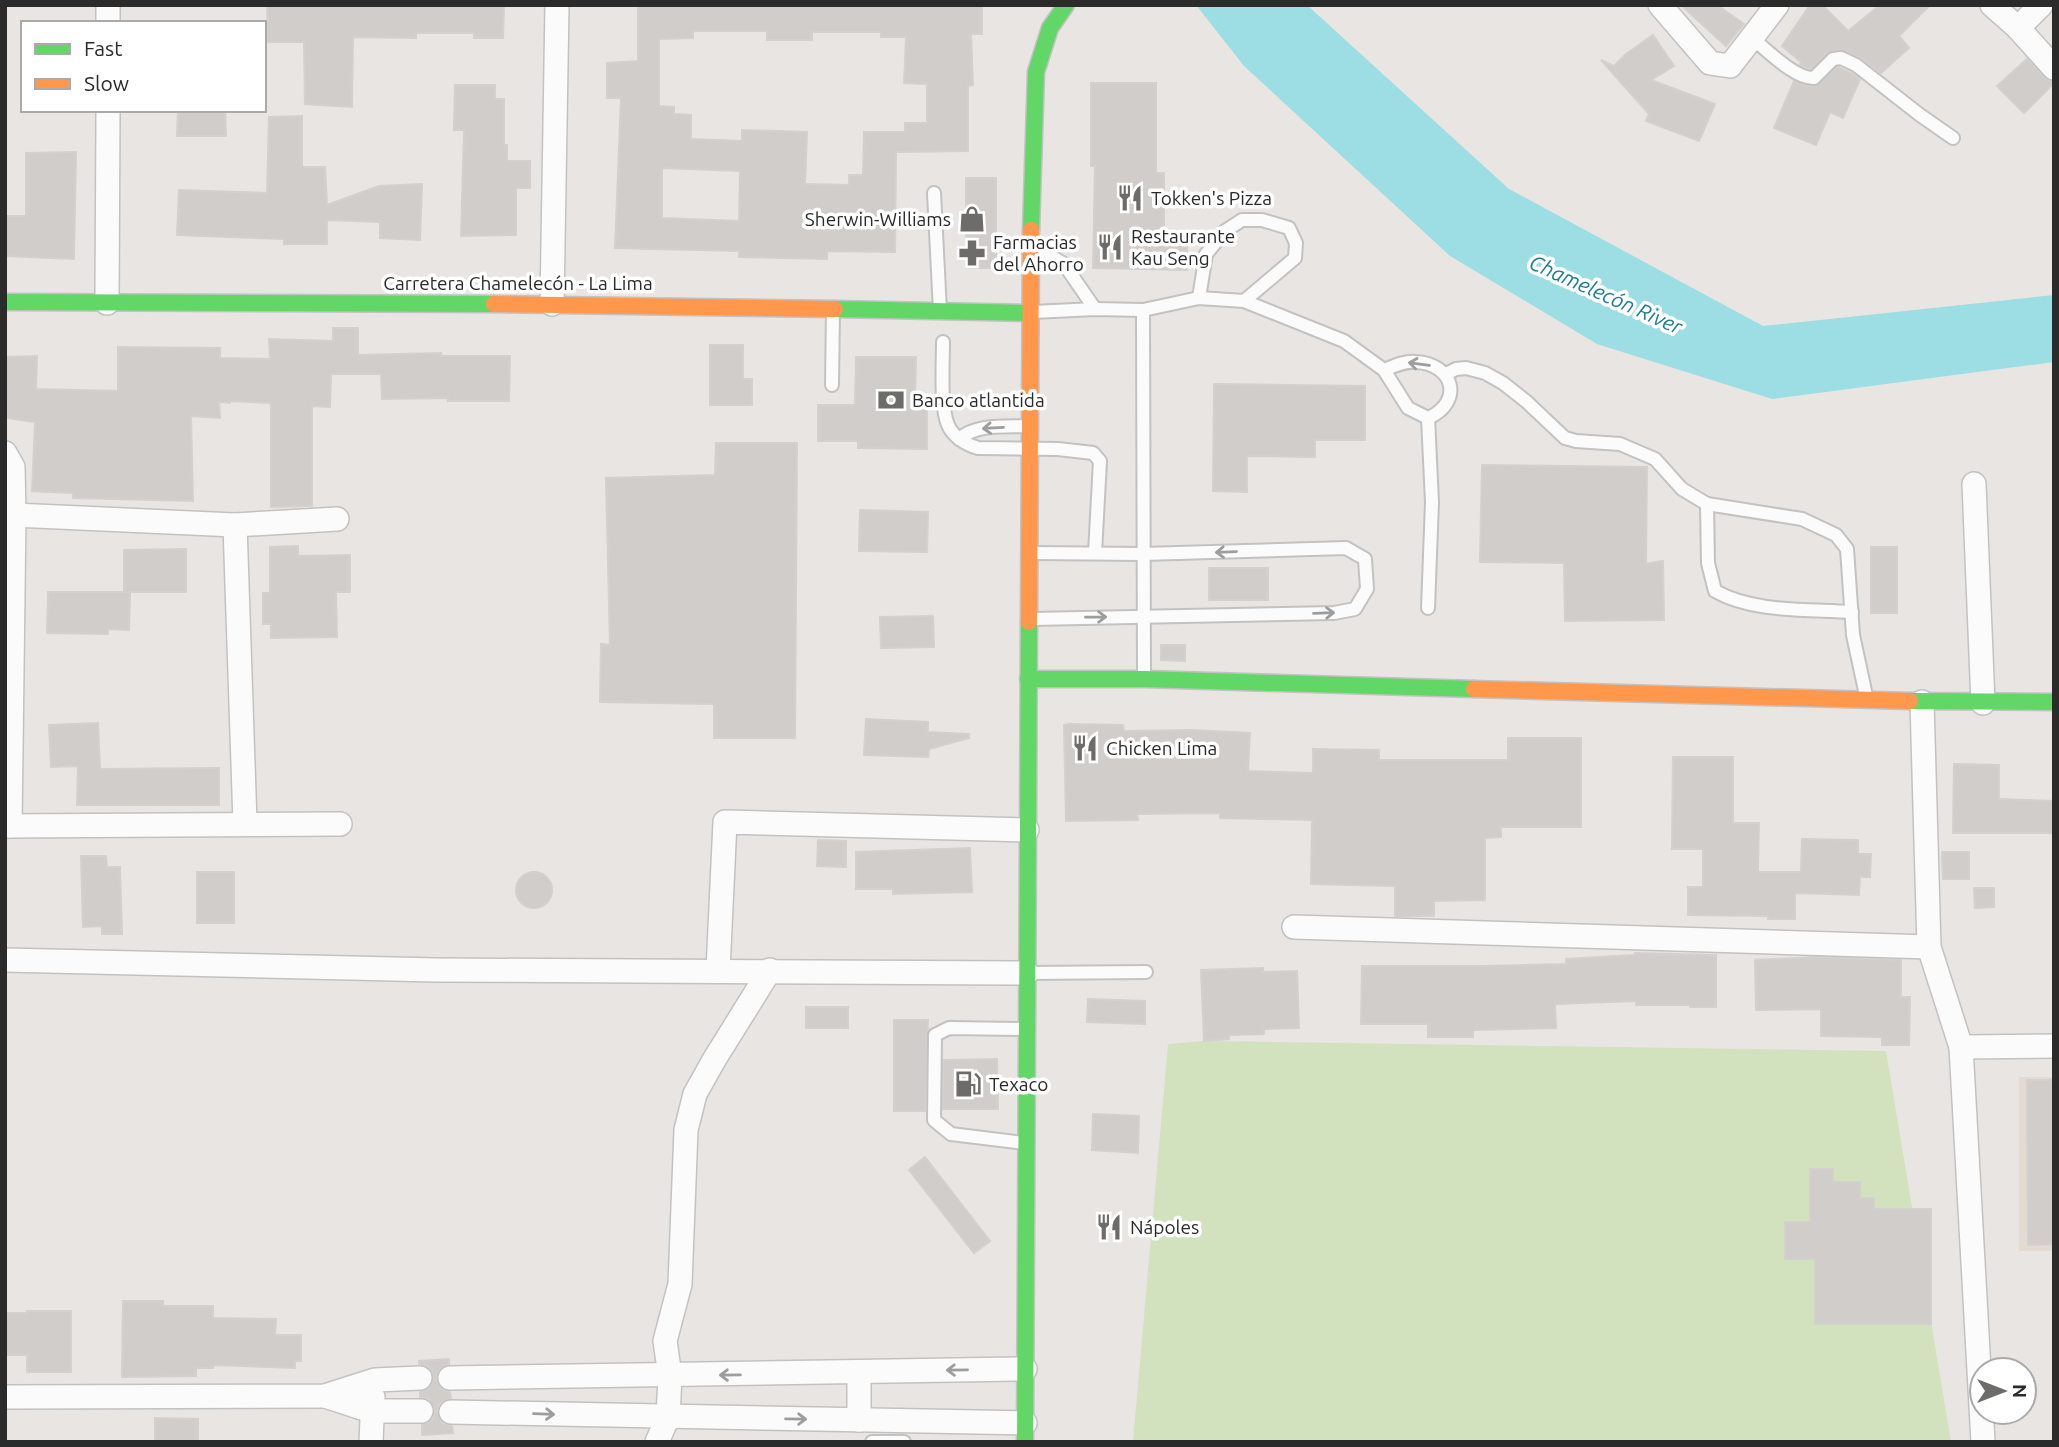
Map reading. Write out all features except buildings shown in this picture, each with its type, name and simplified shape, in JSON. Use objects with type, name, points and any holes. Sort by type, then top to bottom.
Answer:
[{"type":"street","points":[[552,304],[556,5]]},
{"type":"street","points":[[1026,1369],[460,1378],[461,1412],[859,1420],[1025,1433],[1026,1369],[1028,553],[1031,244],[1036,72],[1042,46],[1055,17],[1066,5]]},
{"type":"street","points":[[1660,5],[1710,63],[1730,66],[1777,5]]},
{"type":"street","points":[[1992,5],[2018,28],[2054,68]]},
{"type":"street","points":[[2018,28],[2041,5]]},
{"type":"street","points":[[107,303],[108,112]]},
{"type":"street","name":"Carretera Chamelecón - La Lima","points":[[5,302],[552,304],[1030,313]]},
{"type":"street","points":[[5,453],[13,467],[14,514],[8,826],[340,824]]},
{"type":"street","points":[[1974,485],[1983,703]]},
{"type":"street","points":[[14,514],[235,526],[337,519]]},
{"type":"street","points":[[235,526],[245,823]]},
{"type":"street","points":[[1028,679],[1144,679],[1867,701],[2054,702]]},
{"type":"street","points":[[1922,702],[1929,947],[1961,1047],[1983,1442]]},
{"type":"street","points":[[718,970],[725,822],[1027,830]]},
{"type":"street","points":[[1294,928],[1929,947]]},
{"type":"street","points":[[5,960],[436,970],[1027,973]]},
{"type":"street","points":[[657,1442],[668,1417],[670,1376],[665,1341],[680,1284],[686,1130],[695,1094],[769,970]]},
{"type":"street","points":[[1961,1047],[2054,1046]]},
{"type":"street","points":[[859,1372],[859,1420]]},
{"type":"street","points":[[5,1396],[325,1395],[375,1380],[419,1378]]},
{"type":"street","points":[[515,1413],[516,1378]]},
{"type":"street","points":[[371,1442],[375,1380]]},
{"type":"street","points":[[325,1395],[372,1410],[421,1411]]},
{"type":"lane","points":[[1752,38],[1797,73],[1809,78],[1814,78],[1833,59],[1841,58],[1856,65],[1953,138]]},
{"type":"lane","points":[[934,193],[940,311]]},
{"type":"lane","points":[[1199,298],[1206,254],[1224,231],[1242,220],[1262,220],[1289,228],[1296,243],[1295,258],[1244,301]]},
{"type":"lane","points":[[1031,244],[1064,264],[1095,309]]},
{"type":"lane","points":[[1030,313],[1095,309],[1143,310],[1199,298],[1244,301],[1344,341],[1384,370],[1408,408],[1428,418]]},
{"type":"lane","points":[[832,385],[834,309]]},
{"type":"lane","points":[[1143,310],[1144,679]]},
{"type":"lane","points":[[943,342],[943,397],[948,426],[959,439],[978,448],[1058,449],[1093,453],[1100,461],[1095,554]]},
{"type":"lane","points":[[1384,370],[1406,362],[1419,362],[1435,366],[1446,374],[1450,386],[1449,403],[1428,418]]},
{"type":"lane","points":[[1446,374],[1466,368],[1485,373],[1527,402],[1565,438],[1620,444],[1655,459],[1682,489],[1707,504],[1802,519],[1836,535],[1847,549],[1853,635],[1867,701]]},
{"type":"lane","points":[[1428,418],[1432,502],[1428,608]]},
{"type":"lane","points":[[959,439],[968,431],[977,429],[1029,426]]},
{"type":"lane","points":[[1707,504],[1708,563],[1715,591],[1731,600],[1761,606],[1852,612]]},
{"type":"lane","points":[[1028,553],[1143,554],[1346,548],[1365,559],[1367,589],[1355,609],[1334,613],[1028,619]]},
{"type":"lane","points":[[1027,973],[1146,972]]},
{"type":"lane","points":[[1026,1144],[951,1134],[934,1120],[935,1035],[949,1028],[1027,1029]]},
{"type":"lane","points":[[872,1442],[904,1442]]},
{"type":"shaded area","points":[[2019,1077],[2054,1077],[2054,1251],[2019,1251]]},
{"type":"green space","points":[[1204,1041],[1886,1051],[1951,1442],[1133,1442],[1168,1044]]},
{"type":"water","name":"Chamelecón River","points":[[1196,5],[1307,5],[1509,189],[1763,326],[2054,295],[2054,362],[1772,399],[1597,344],[1450,256],[1244,66]]},
{"type":"traffic: fast","points":[[1031,230],[1036,72],[1050,28],[1066,5]]},
{"type":"traffic: fast","points":[[5,302],[494,304]]},
{"type":"traffic: fast","points":[[835,309],[1030,313]]},
{"type":"traffic: fast","points":[[1025,1442],[1029,622]]},
{"type":"traffic: fast","points":[[1028,679],[1144,679],[1474,689]]},
{"type":"traffic: fast","points":[[1910,701],[2054,702]]},
{"type":"traffic: slow","points":[[1029,622],[1031,230]]},
{"type":"traffic: slow","points":[[494,304],[835,309]]},
{"type":"traffic: slow","points":[[1474,689],[1910,701]]},
{"type":"place","name":"Tokken's Pizza","points":[[1130,198]]},
{"type":"place","name":"Sherwin-Williams","points":[[972,219]]},
{"type":"place","name":"Restaurante Kau Seng","points":[[1110,247]]},
{"type":"place","name":"Farmacias del Ahorro","points":[[972,253]]},
{"type":"place","name":"Banco atlantida","points":[[891,400]]},
{"type":"place","name":"Chicken Lima","points":[[1085,748]]},
{"type":"place","name":"Texaco","points":[[968,1084]]},
{"type":"place","name":"Nápoles","points":[[1109,1227]]}]
